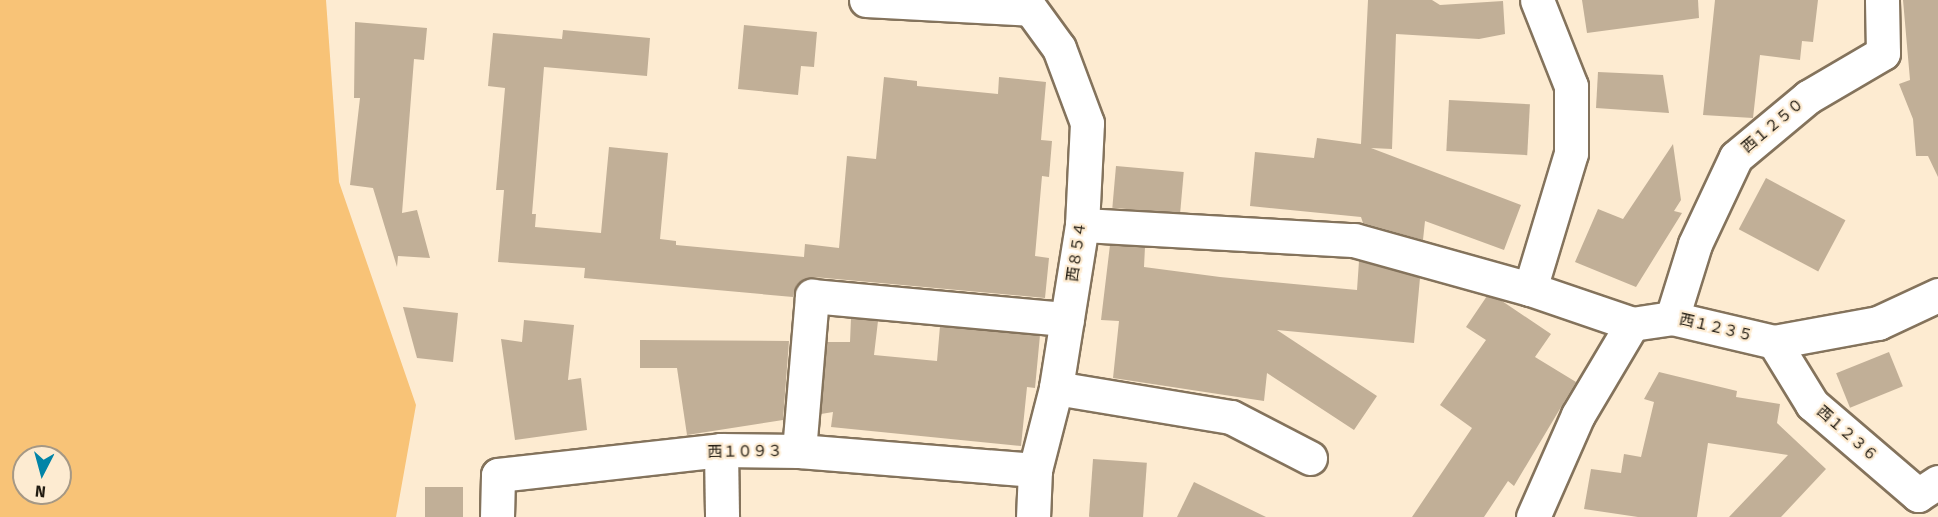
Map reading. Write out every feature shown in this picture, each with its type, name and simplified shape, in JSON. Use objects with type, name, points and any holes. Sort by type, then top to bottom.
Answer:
[{"type":"street","points":[[866,0],[1027,5]]},
{"type":"street","points":[[1530,289],[1571,153],[1571,86],[1537,0]]},
{"type":"street","name":"西１２５０","points":[[1672,318],[1695,244],[1736,157],[1808,97],[1883,53],[1882,0]]},
{"type":"street","name":"西８５４","points":[[1027,5],[1059,48],[1087,123],[1082,225],[1056,388],[1035,470],[1033,517]]},
{"type":"street","points":[[1082,225],[1354,240],[1530,289],[1632,324],[1578,415],[1533,517]]},
{"type":"street","name":"西１２３５","points":[[1632,324],[1672,318],[1774,342],[1878,323],[1938,295]]},
{"type":"street","points":[[799,451],[812,296],[1067,319]]},
{"type":"street","name":"西１２３６","points":[[1774,342],[1812,404],[1918,495],[1938,482]]},
{"type":"street","points":[[1056,388],[1231,417],[1310,458]]},
{"type":"street","points":[[721,450],[722,517]]},
{"type":"street","name":"西１０９３","points":[[497,517],[498,475],[721,450],[799,451],[1035,470]]},
{"type":"shaded area","points":[[0,0],[326,0],[339,182],[416,405],[396,517],[0,517]]},
{"type":"building","points":[[1368,0],[1432,0],[1440,5],[1503,1],[1505,34],[1479,39],[1396,34],[1392,149],[1371,148],[1521,205],[1504,250],[1425,221],[1423,240],[1363,223],[1361,217],[1250,206],[1255,152],[1314,158],[1317,138],[1361,144]]},
{"type":"building","points":[[1582,0],[1698,0],[1699,18],[1587,33]]},
{"type":"building","points":[[1715,0],[1818,0],[1813,42],[1802,41],[1800,60],[1760,55],[1753,118],[1703,115]]},
{"type":"building","points":[[1903,0],[1938,0],[1938,177],[1928,156],[1916,156],[1913,119],[1899,84],[1910,80]]},
{"type":"building","points":[[355,22],[427,28],[424,60],[414,59],[402,213],[417,210],[430,258],[398,256],[397,267],[373,188],[350,185],[360,98],[354,98]]},
{"type":"building","points":[[744,25],[817,32],[814,67],[801,66],[798,95],[738,89]]},
{"type":"building","points":[[563,30],[650,38],[647,76],[544,67],[532,214],[536,214],[535,227],[601,233],[609,147],[668,153],[660,239],[676,241],[676,245],[804,257],[805,244],[839,248],[847,156],[876,159],[884,77],[917,81],[917,86],[998,94],[999,77],[1046,82],[1041,140],[1052,141],[1049,177],[1042,176],[1035,256],[1049,258],[1045,298],[814,277],[797,285],[793,297],[584,278],[585,268],[498,262],[504,190],[496,190],[505,88],[488,86],[493,33],[562,39]]},
{"type":"building","points":[[1598,72],[1663,75],[1669,113],[1596,108]]},
{"type":"building","points":[[1449,100],[1530,104],[1527,155],[1446,151]]},
{"type":"building","points":[[1673,144],[1681,200],[1674,211],[1682,213],[1636,287],[1575,262],[1598,209],[1623,219]]},
{"type":"building","points":[[1116,166],[1184,172],[1180,214],[1112,208]]},
{"type":"building","points":[[1766,178],[1845,220],[1818,271],[1739,229]]},
{"type":"building","points":[[1110,245],[1145,247],[1144,267],[1220,277],[1357,290],[1359,261],[1420,278],[1414,343],[1277,330],[1377,396],[1354,430],[1267,373],[1264,401],[1113,378],[1119,321],[1101,320]]},
{"type":"building","points":[[1487,296],[1502,301],[1551,334],[1535,357],[1576,382],[1514,486],[1508,481],[1484,517],[1412,517],[1472,428],[1440,405],[1486,340],[1466,327]]},
{"type":"building","points":[[403,307],[458,313],[453,362],[417,358]]},
{"type":"building","points":[[851,318],[878,321],[874,355],[937,361],[940,326],[1040,335],[1035,388],[1027,387],[1021,446],[831,427],[833,412],[821,414],[827,342],[850,342]]},
{"type":"building","points":[[524,320],[574,325],[568,380],[581,378],[587,430],[515,440],[501,339],[522,342]]},
{"type":"building","points":[[640,340],[789,341],[783,420],[687,435],[677,368],[640,368]]},
{"type":"building","points":[[1889,352],[1903,386],[1850,408],[1836,373]]},
{"type":"building","points":[[1659,372],[1737,391],[1736,397],[1780,404],[1777,423],[1826,469],[1781,517],[1729,517],[1788,455],[1708,443],[1697,517],[1638,517],[1584,509],[1591,469],[1621,473],[1624,454],[1641,457],[1654,402],[1644,399]]},
{"type":"building","points":[[1093,459],[1147,463],[1143,517],[1089,517]]},
{"type":"building","points":[[1194,482],[1266,517],[1177,517]]},
{"type":"building","points":[[425,487],[463,487],[463,517],[425,517]]}]
